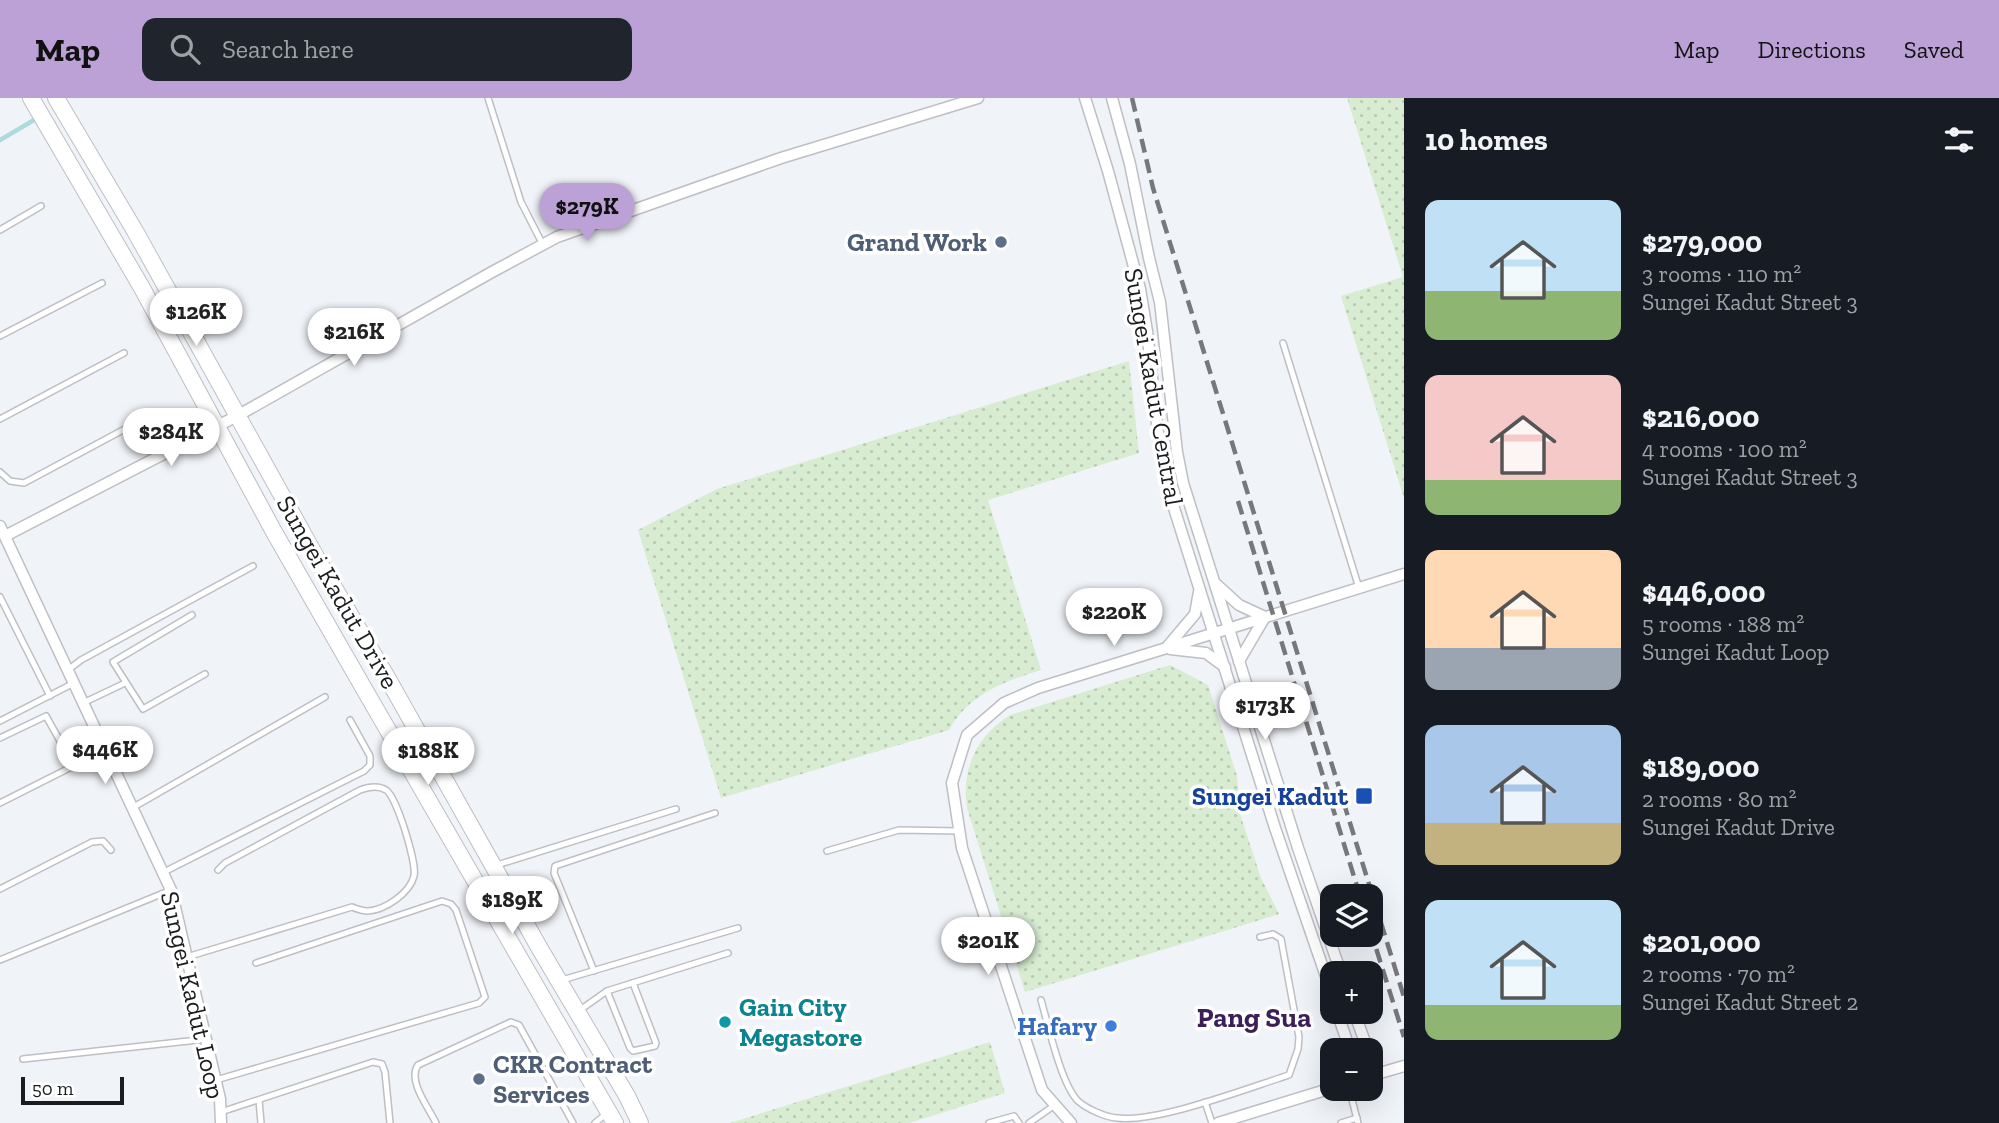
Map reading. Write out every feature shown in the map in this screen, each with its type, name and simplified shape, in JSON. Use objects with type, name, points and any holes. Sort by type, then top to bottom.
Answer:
[{"type":"main road","name":"Sungei Kadut Drive","points":[[31,98],[142,288],[328,628],[612,1117]]},
{"type":"main road","name":"Sungei Kadut Drive","points":[[56,98],[135,231],[237,416],[640,1123]]},
{"type":"street","points":[[2,531],[237,416],[557,237],[782,158],[978,98]]},
{"type":"street","name":"Sungei Kadut Central","points":[[1085,98],[1137,278],[1147,331],[1158,433],[1168,489],[1275,828],[1320,961]]},
{"type":"street","name":"Sungei Kadut Central","points":[[1112,98],[1130,164],[1160,302],[1183,483],[1337,961]]},
{"type":"street","name":"Sungei Kadut Loop","points":[[2,531],[171,890],[207,1039],[221,1117]]},
{"type":"street","points":[[1071,1123],[1042,1090],[962,848],[952,783],[967,735],[1004,703],[1038,688],[1404,574]]},
{"type":"street","points":[[1216,584],[1239,605],[1265,617]]},
{"type":"street","points":[[1166,648],[1195,614],[1199,592]]},
{"type":"street","points":[[1239,661],[1265,617]]},
{"type":"street","points":[[1166,648],[1206,653],[1225,667]]},
{"type":"street","points":[[1383,1072],[1404,1066]]},
{"type":"street","points":[[1218,1123],[1320,1092]]},
{"type":"lane","points":[[488,98],[521,202],[543,245]]},
{"type":"lane","points":[[0,230],[41,206]]},
{"type":"lane","points":[[0,336],[102,283]]},
{"type":"lane","points":[[1283,344],[1359,588]]},
{"type":"lane","points":[[0,419],[124,353]]},
{"type":"lane","points":[[0,471],[10,481],[24,482],[151,415]]},
{"type":"lane","points":[[68,670],[81,660],[253,566]]},
{"type":"lane","points":[[0,597],[50,696]]},
{"type":"lane","points":[[192,615],[113,660],[139,706],[146,709],[205,674]]},
{"type":"lane","points":[[0,721],[74,683]]},
{"type":"lane","points":[[83,703],[125,683]]},
{"type":"lane","points":[[132,808],[325,697]]},
{"type":"lane","points":[[0,738],[46,716],[74,766]]},
{"type":"lane","points":[[162,873],[364,771],[370,765],[370,757],[350,720]]},
{"type":"lane","points":[[0,803],[105,750]]},
{"type":"lane","points":[[187,957],[352,907],[368,911],[382,907],[404,893],[415,875],[414,862],[394,799],[387,791],[374,787],[360,790],[225,863],[218,870]]},
{"type":"lane","points":[[494,866],[676,809]]},
{"type":"lane","points":[[594,971],[554,873],[555,866],[715,813]]},
{"type":"lane","points":[[827,851],[899,830],[960,831]]},
{"type":"lane","points":[[0,889],[92,842],[103,841],[111,850]]},
{"type":"lane","points":[[0,960],[171,890]]},
{"type":"lane","points":[[216,1080],[479,1003],[485,997],[456,910],[451,904],[442,901],[256,963]]},
{"type":"lane","points":[[559,981],[738,928]]},
{"type":"lane","points":[[1041,1000],[1066,1083],[1078,1101],[1093,1110],[1117,1118],[1155,1116],[1205,1102],[1289,1075],[1294,1062],[1299,1037],[1282,939],[1278,934],[1260,937]]},
{"type":"lane","points":[[578,1012],[607,991],[728,953]]},
{"type":"lane","points":[[607,991],[630,1048],[633,1051],[655,1046],[633,983]]},
{"type":"lane","points":[[436,1123],[416,1083],[415,1070],[418,1065],[511,1022],[519,1025],[573,1123]]},
{"type":"lane","points":[[23,1059],[207,1039]]},
{"type":"lane","points":[[221,1117],[259,1100],[378,1062],[382,1064],[385,1072],[390,1123]]},
{"type":"lane","points":[[259,1100],[261,1123]]},
{"type":"lane","points":[[1341,1123],[1358,1121],[1353,1101]]},
{"type":"lane","points":[[1205,1102],[1212,1123]]},
{"type":"lane","points":[[1029,1123],[1055,1105]]},
{"type":"lane","points":[[989,1123],[1014,1116],[1019,1123]]},
{"type":"lane","points":[[595,1123],[612,1117]]},
{"type":"green space","points":[[1347,98],[1404,98],[1404,498],[1341,296],[1403,277]]},
{"type":"green space","points":[[1129,361],[1139,453],[988,500],[1041,670],[1001,684],[977,698],[949,730],[721,798],[638,530],[717,489]]},
{"type":"green space","points":[[1170,665],[1208,685],[1237,776],[1240,814],[1261,878],[1279,914],[1025,992],[967,808],[967,780],[974,754],[998,723],[1010,715]]},
{"type":"green space","points":[[990,1042],[1005,1093],[909,1123],[730,1123]]},
{"type":"waterway","points":[[0,140],[34,120]]},
{"type":"railway","points":[[1132,98],[1153,188],[1404,997]]},
{"type":"railway","points":[[1238,501],[1356,884]]},
{"type":"railway","points":[[1376,947],[1404,1037]]},
{"type":"place","name":"Grand Work","points":[[1001,242]]},
{"type":"place","name":"Sungei Kadut","points":[[1364,796]]},
{"type":"place","name":"Gain City Megastore","points":[[725,1022]]},
{"type":"place","name":"Hafary","points":[[1111,1026]]},
{"type":"place","name":"CKR Contract Services","points":[[479,1079]]},
{"type":"district","name":"Pang Sua","points":[[1254,1017]]}]
